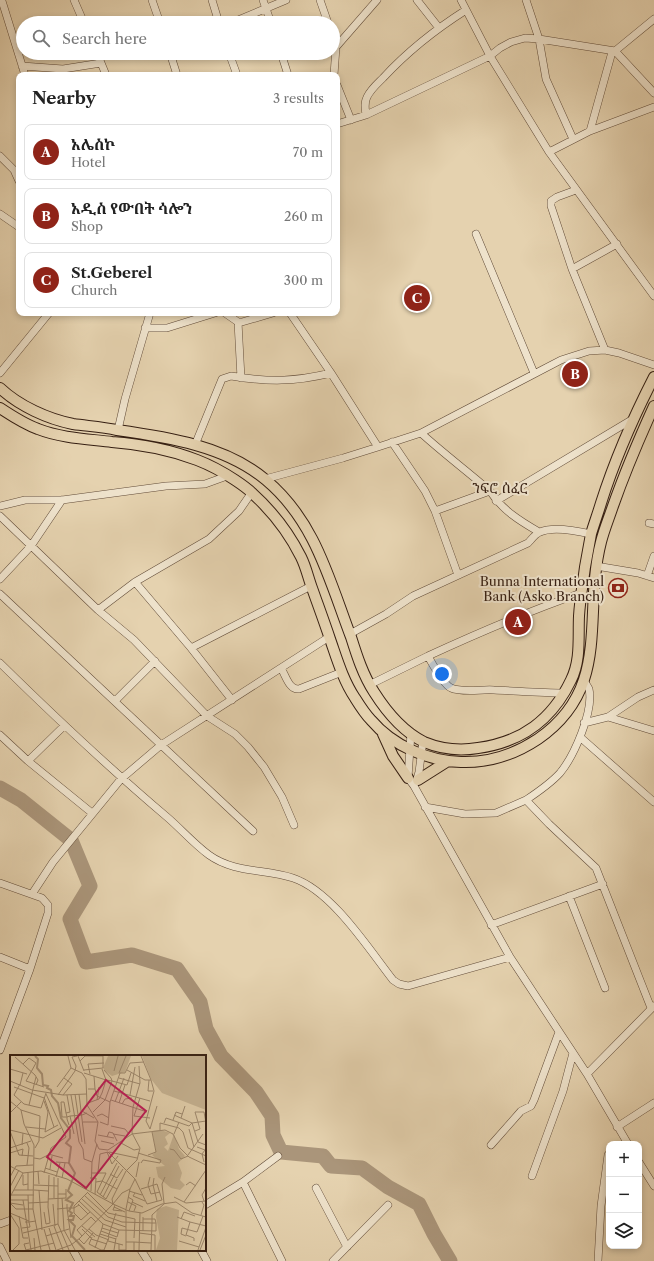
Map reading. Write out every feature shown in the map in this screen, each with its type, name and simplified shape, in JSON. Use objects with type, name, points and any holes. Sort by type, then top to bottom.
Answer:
[{"type":"main road","points":[[0,388],[21,404],[55,419],[72,424],[118,430],[195,445],[223,455],[253,470],[265,479],[286,500],[309,530],[323,562],[369,684],[384,706],[402,726],[423,741],[436,746],[456,749],[483,747],[509,741],[538,724],[551,712],[562,698],[577,666],[581,593],[592,534],[609,478],[633,419],[654,377]]},
{"type":"main road","points":[[0,408],[39,430],[70,437],[121,443],[179,454],[196,459],[228,476],[252,492],[276,517],[292,540],[303,560],[349,690],[370,720],[391,739],[421,754],[448,761],[471,762],[506,757],[529,745],[561,721],[572,706],[584,682],[590,657],[596,566],[601,540],[625,472],[654,406]]},
{"type":"main road","points":[[382,732],[393,756],[413,782],[448,761]]},
{"type":"street","points":[[74,0],[81,16]]},
{"type":"street","points":[[152,0],[158,16]]},
{"type":"street","points":[[212,0],[217,16]]},
{"type":"street","points":[[263,0],[268,16]]},
{"type":"street","points":[[248,16],[286,0]]},
{"type":"street","points":[[320,0],[326,16]]},
{"type":"street","points":[[340,42],[377,0]]},
{"type":"street","points":[[417,0],[439,28]]},
{"type":"street","points":[[526,0],[539,39],[546,79],[573,139]]},
{"type":"street","points":[[2,1],[16,46]]},
{"type":"street","points":[[464,1],[466,10],[490,56],[549,152],[654,296]]},
{"type":"street","points":[[366,115],[364,105],[371,90],[439,28],[466,10]]},
{"type":"street","points":[[590,131],[614,52],[654,19]]},
{"type":"street","points":[[340,123],[366,115],[490,56],[511,42],[526,38],[614,52],[654,93]]},
{"type":"street","points":[[20,60],[24,72]]},
{"type":"street","points":[[100,60],[105,72]]},
{"type":"street","points":[[172,60],[176,72]]},
{"type":"street","points":[[231,60],[235,72]]},
{"type":"street","points":[[283,60],[287,72]]},
{"type":"street","points":[[334,72],[335,60]]},
{"type":"street","points":[[22,66],[63,69],[101,64]]},
{"type":"street","points":[[340,92],[351,120]]},
{"type":"street","points":[[549,152],[590,131],[654,107]]},
{"type":"street","points":[[0,156],[14,170],[16,174]]},
{"type":"street","points":[[576,190],[557,197],[551,201],[551,206],[572,268],[605,350]]},
{"type":"street","points":[[0,214],[16,225]]},
{"type":"street","points":[[476,234],[534,373]]},
{"type":"street","points":[[572,268],[617,244]]},
{"type":"street","points":[[0,373],[47,316]]},
{"type":"street","points":[[118,430],[125,399],[149,316]]},
{"type":"street","points":[[145,328],[167,328],[205,316]]},
{"type":"street","points":[[229,316],[238,322],[263,316]]},
{"type":"street","points":[[292,316],[378,446]]},
{"type":"street","points":[[238,322],[241,378]]},
{"type":"street","points":[[265,479],[343,458],[421,433],[534,373],[561,360],[582,353],[605,350],[639,359],[654,365]]},
{"type":"street","points":[[195,445],[207,420],[222,379],[231,376],[271,381],[296,380],[331,373]]},
{"type":"street","points":[[496,501],[633,419]]},
{"type":"street","points":[[421,433],[444,454],[469,472],[490,491],[496,501],[508,512],[521,522],[539,532]]},
{"type":"street","points":[[392,442],[425,491],[435,511],[458,575]]},
{"type":"street","points":[[0,506],[25,500],[62,500],[166,486],[205,484],[228,476]]},
{"type":"street","points":[[435,511],[490,491]]},
{"type":"street","points":[[98,610],[135,582],[209,539],[239,511],[252,492]]},
{"type":"street","points":[[0,578],[31,546],[62,500]]},
{"type":"street","points":[[0,516],[98,610],[134,640],[207,716],[235,734],[248,747],[264,767],[278,791],[294,825]]},
{"type":"street","points":[[350,634],[386,614],[413,596],[528,543],[539,532],[566,529],[592,534]]},
{"type":"street","points":[[596,566],[650,577],[654,556]]},
{"type":"street","points":[[135,582],[191,648],[232,700]]},
{"type":"street","points":[[191,648],[311,586]]},
{"type":"street","points":[[369,684],[468,637],[553,602],[581,593]]},
{"type":"street","points":[[0,594],[253,831]]},
{"type":"street","points":[[32,894],[54,862],[92,813],[121,779],[161,745],[329,637]]},
{"type":"street","points":[[428,656],[437,672],[450,688],[461,690],[564,693]]},
{"type":"street","points":[[115,701],[155,661]]},
{"type":"street","points":[[0,664],[121,779],[208,855],[218,862],[231,867],[293,878],[315,889],[332,904],[393,980],[399,984],[408,986],[510,957]]},
{"type":"street","points":[[281,668],[291,687],[295,689],[299,689],[342,672]]},
{"type":"street","points":[[425,807],[466,814],[496,813],[526,800],[546,787],[560,772],[574,750],[580,737],[590,697],[588,688],[584,682]]},
{"type":"street","points":[[584,723],[608,717],[638,696],[654,690]]},
{"type":"street","points":[[608,717],[654,731]]},
{"type":"street","points":[[28,761],[64,726]]},
{"type":"street","points":[[411,733],[410,749],[413,782],[425,807],[510,957],[587,1074],[626,1141]]},
{"type":"street","points":[[0,735],[28,761],[92,813]]},
{"type":"street","points":[[580,737],[654,802]]},
{"type":"street","points":[[413,782],[423,741]]},
{"type":"street","points":[[526,800],[596,868],[653,1007],[587,1074]]},
{"type":"street","points":[[0,884],[42,898],[48,905],[48,913],[30,969],[0,1050]]},
{"type":"street","points":[[491,925],[603,884]]},
{"type":"street","points":[[569,896],[605,988]]},
{"type":"street","points":[[0,957],[30,969]]},
{"type":"street","points":[[491,1145],[521,1111],[530,1106],[534,1100],[559,1032]]},
{"type":"street","points":[[532,1176],[563,1090],[573,1054]]},
{"type":"street","points":[[617,1127],[654,1103]]},
{"type":"street","points":[[206,1204],[243,1182],[278,1156]]},
{"type":"street","points":[[642,1167],[654,1186]]},
{"type":"street","points":[[598,1261],[601,1206],[606,1170]]},
{"type":"street","points":[[243,1182],[282,1261]]},
{"type":"street","points":[[316,1188],[347,1247]]},
{"type":"street","points":[[333,1261],[388,1205]]},
{"type":"street","points":[[0,1224],[10,1220]]},
{"type":"street","points":[[0,1247],[7,1261]]},
{"type":"street","points":[[73,1251],[79,1261]]},
{"type":"street","points":[[142,1251],[148,1261]]},
{"type":"street","points":[[202,1251],[207,1261]]},
{"type":"waterway","points":[[0,788],[21,800],[71,840],[90,886],[70,919],[86,962],[132,955],[177,969],[200,1002],[206,1029],[221,1056],[256,1092],[272,1116],[273,1135],[281,1152],[323,1156],[331,1166],[362,1168],[388,1187],[419,1204],[450,1261]]},
{"type":"place","name":"St.Geberel","points":[[417,298]]},
{"type":"place","name":"አዲስ የውበት ሳሎን","points":[[575,374]]},
{"type":"place","name":"Bunna International Bank (Asko Branch)","points":[[618,588]]},
{"type":"place","name":"አሌስኮ","points":[[518,622]]},
{"type":"district","name":"ንፍሮ ሰፈር","points":[[500,488]]}]
